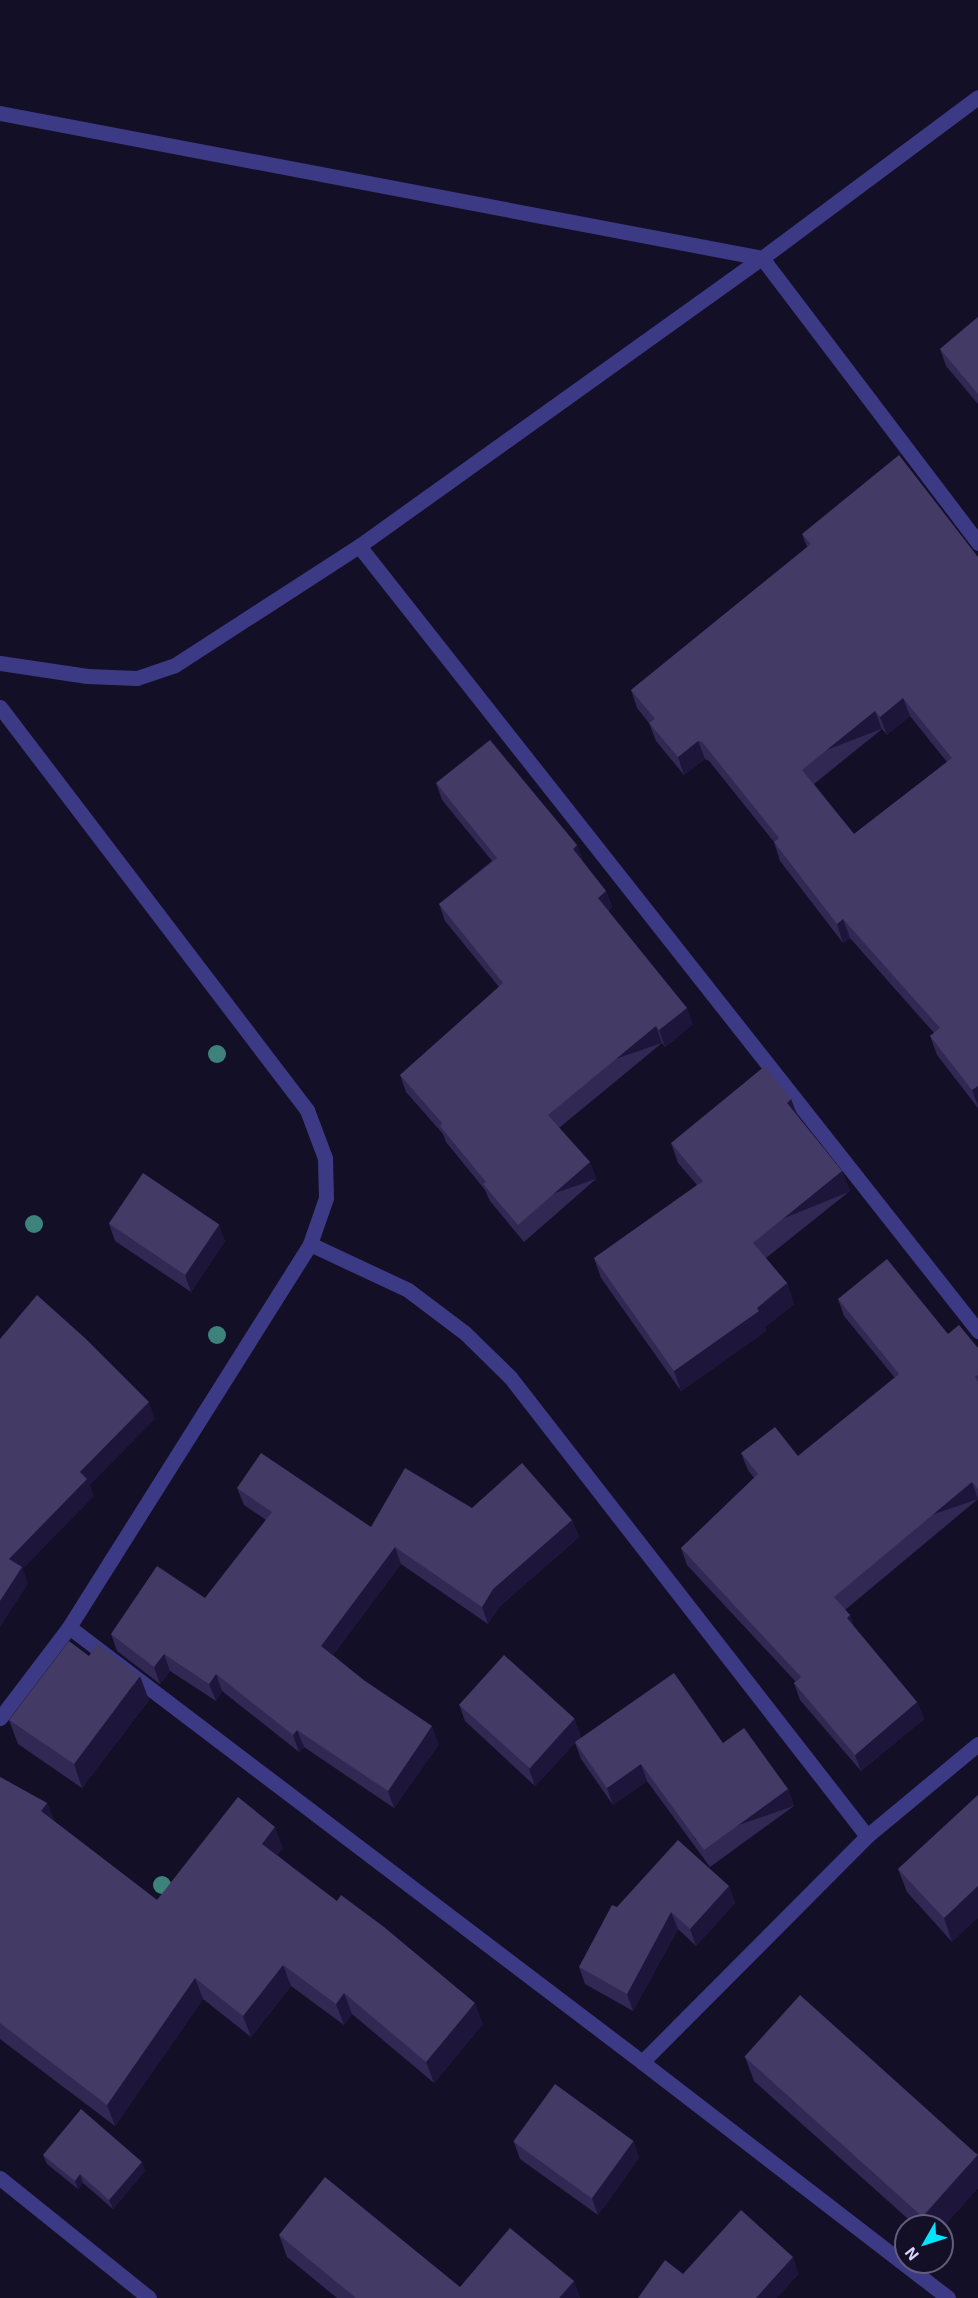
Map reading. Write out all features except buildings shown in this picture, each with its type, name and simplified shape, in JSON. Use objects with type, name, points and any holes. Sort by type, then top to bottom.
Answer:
[{"type":"street","points":[[1,664],[87,676],[137,678],[175,665],[359,546],[762,258],[978,97]]},
{"type":"street","points":[[0,113],[762,258],[978,543]]},
{"type":"street","points":[[359,546],[978,1331]]},
{"type":"street","points":[[0,707],[307,1110],[325,1158],[326,1198],[310,1244],[69,1627],[0,1718]]},
{"type":"street","points":[[310,1244],[408,1290],[465,1333],[510,1377],[867,1836]]},
{"type":"street","points":[[69,1627],[642,2062],[948,2298]]},
{"type":"street","points":[[642,2062],[867,1836],[978,1744]]},
{"type":"street","points":[[0,2178],[149,2298]]}]
